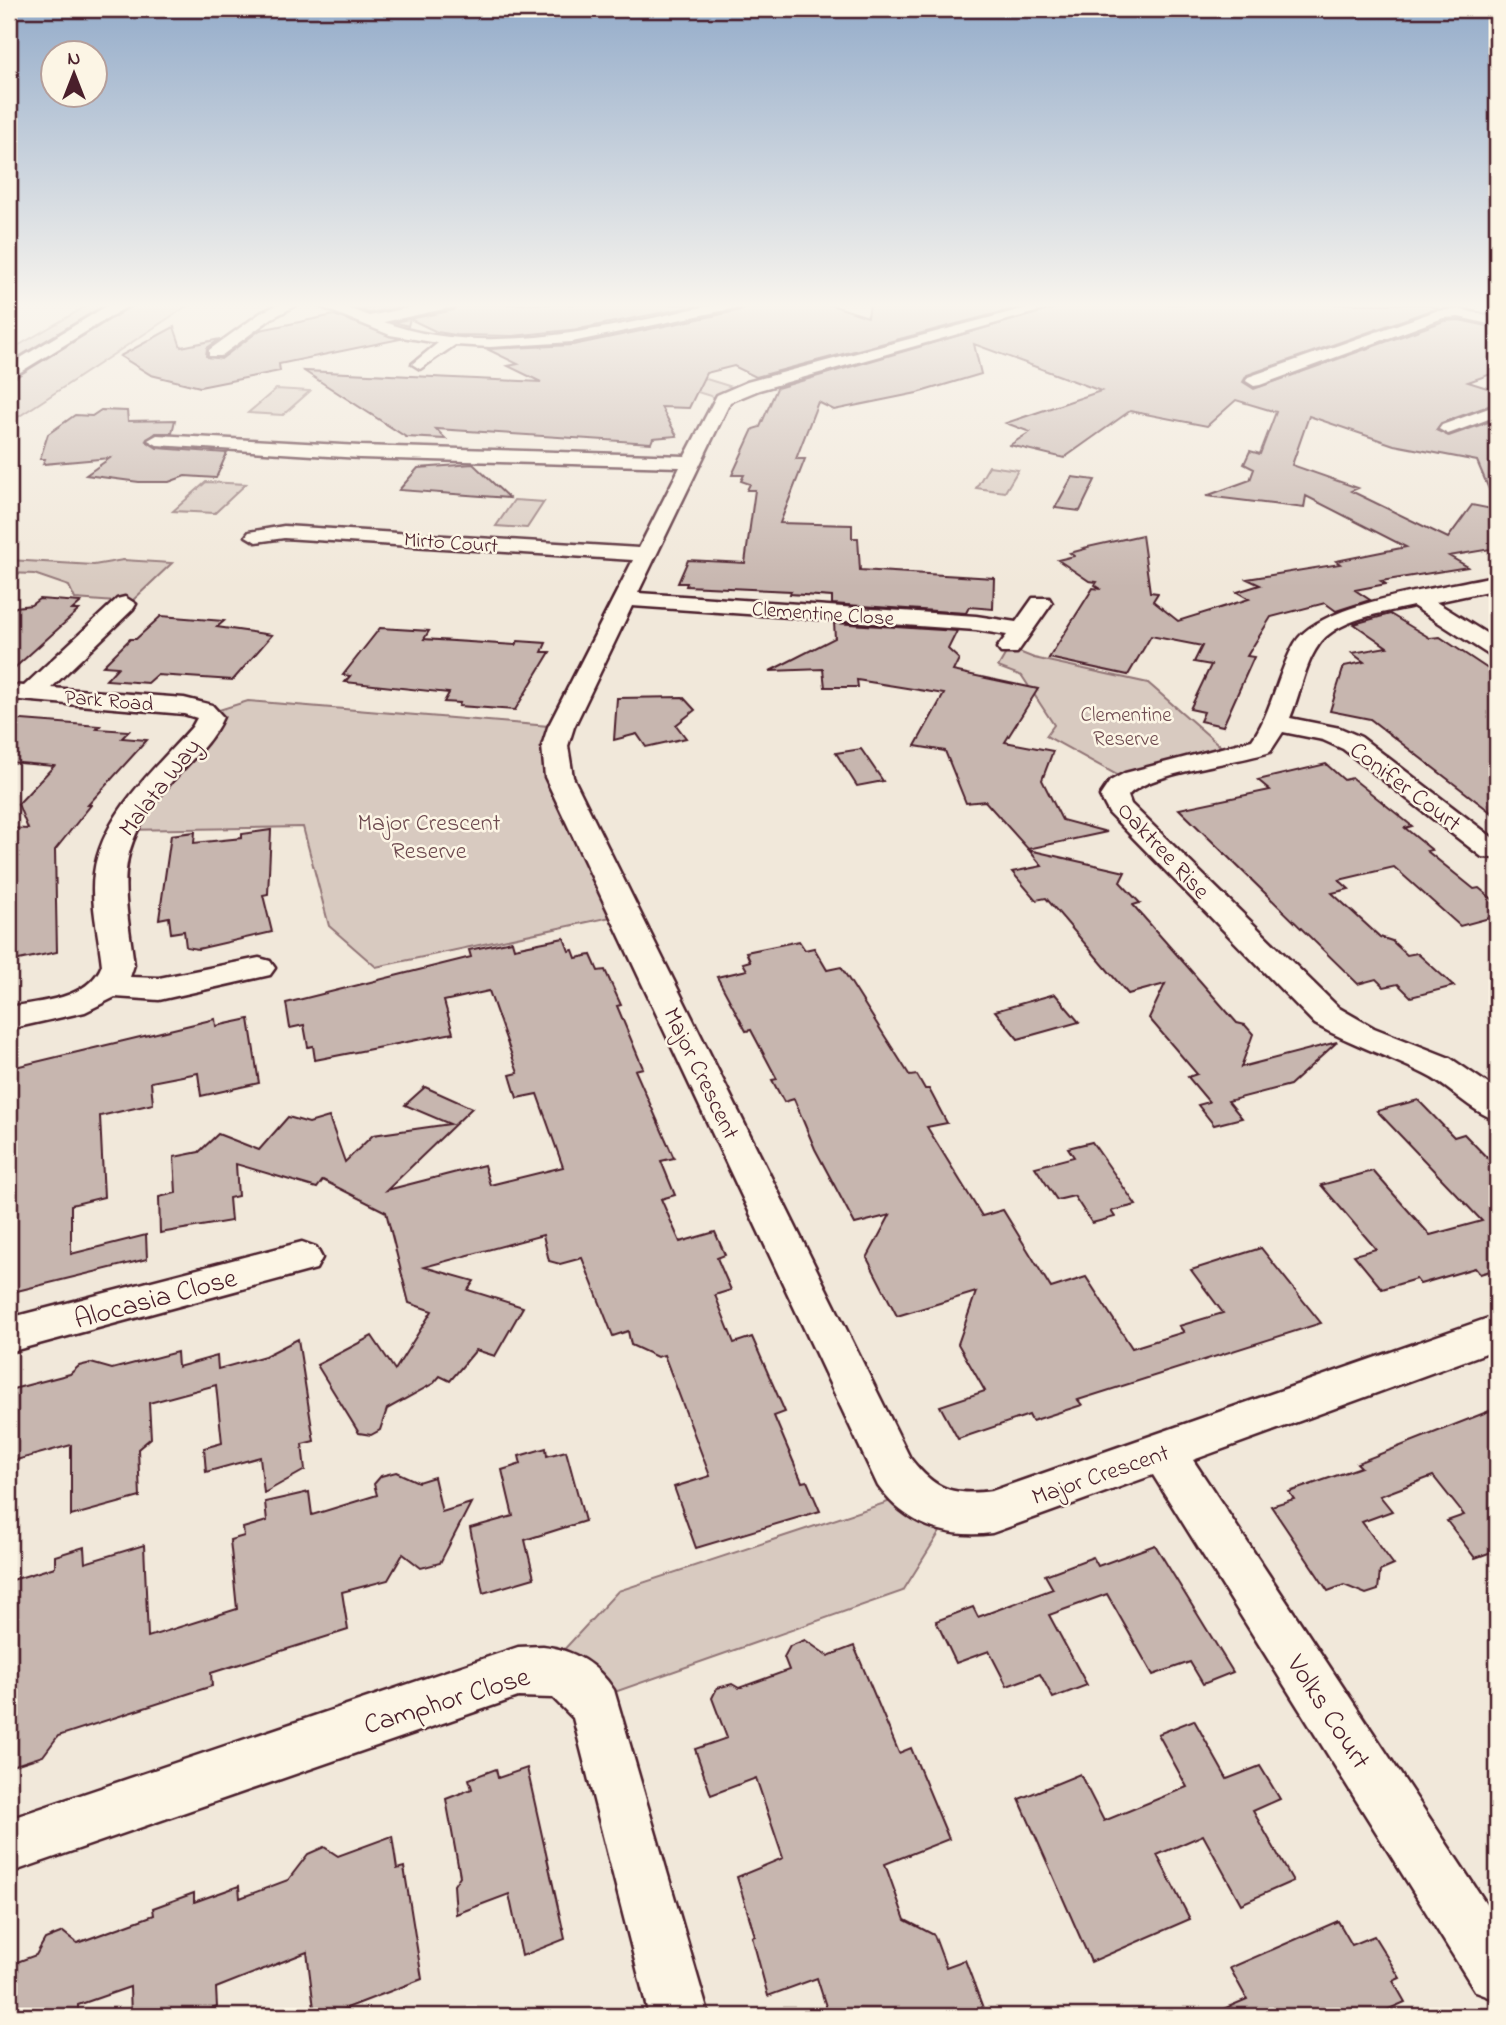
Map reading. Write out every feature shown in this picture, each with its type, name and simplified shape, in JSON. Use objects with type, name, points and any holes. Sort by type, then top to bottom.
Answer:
[{"type":"street","name":"Major Crescent","points":[[726,398],[721,402],[561,727],[555,746],[555,766],[904,1488],[933,1509],[951,1514],[971,1516],[992,1512],[1497,1332]]},
{"type":"street","points":[[1448,429],[1497,410]]},
{"type":"street","points":[[157,440],[372,452],[691,462]]},
{"type":"street","name":"Mirto Court","points":[[256,536],[284,531],[647,555]]},
{"type":"street","name":"Oaktree Rise","points":[[1497,582],[1351,615],[1317,630],[1306,644],[1265,741],[1252,751],[1135,777],[1114,790],[1115,801],[1327,1016],[1362,1036],[1438,1066],[1497,1107]]},
{"type":"street","name":"Clementine Close","points":[[625,599],[976,623],[1016,639],[1041,603]]},
{"type":"street","points":[[1418,600],[1497,650]]},
{"type":"street","points":[[20,693],[125,604]]},
{"type":"street","name":"Park Road","points":[[20,693],[184,706],[209,713]]},
{"type":"street","name":"Malata Way","points":[[108,986],[118,965],[108,873],[116,844],[129,819],[208,726],[209,713]]},
{"type":"street","name":"Conifer Court","points":[[1274,722],[1331,734],[1352,743],[1490,857]]},
{"type":"street","points":[[9,1018],[83,1000],[108,986],[159,989],[266,968]]},
{"type":"street","name":"Alocasia Close","points":[[9,1335],[302,1258]]},
{"type":"street","name":"Volks Court","points":[[1163,1452],[1497,1971]]},
{"type":"street","name":"Camphor Close","points":[[13,1842],[518,1672],[546,1669],[565,1675],[585,1689],[596,1708],[679,2016]]},
{"type":"green space","points":[[9,398],[46,398],[9,423]]},
{"type":"green space","points":[[265,398],[302,398],[283,415],[248,413]]},
{"type":"green space","points":[[989,466],[1018,470],[1005,492],[976,488]]},
{"type":"green space","points":[[206,482],[246,484],[215,513],[173,511]]},
{"type":"green space","points":[[514,500],[544,502],[527,528],[496,526]]},
{"type":"green space","points":[[9,560],[94,565],[123,560],[172,563],[130,603],[75,599],[69,586],[34,574],[9,573]]},
{"type":"green space","name":"Clementine Reserve","points":[[1009,648],[1034,658],[1148,683],[1233,757],[1126,780],[1046,736],[1054,725],[1022,676],[998,667]]},
{"type":"green space","name":"Major Crescent Reserve","points":[[248,701],[561,727],[555,746],[625,914],[376,967],[329,926],[303,827],[122,830],[209,713]]},
{"type":"green space","points":[[912,1494],[951,1514],[903,1591],[592,1700],[546,1669],[618,1591]]},
{"type":"building","points":[[346,398],[694,398],[689,408],[661,407],[677,436],[653,438],[651,443],[436,429],[446,439],[406,437]]},
{"type":"building","points":[[772,398],[890,398],[834,410],[818,402],[796,459],[805,459],[780,523],[852,525],[852,538],[858,538],[860,570],[994,578],[993,609],[969,607],[966,613],[832,604],[832,597],[790,594],[791,591],[686,586],[687,583],[678,583],[688,560],[745,563],[755,490],[747,490],[750,484],[741,481],[744,475],[732,475],[753,429],[760,427]]},
{"type":"building","points":[[1079,398],[1497,398],[1497,403],[1441,423],[1436,430],[1449,436],[1497,419],[1497,508],[1477,461],[1394,445],[1309,416],[1292,465],[1358,488],[1351,491],[1448,538],[1472,505],[1497,510],[1497,548],[1449,556],[1468,567],[1381,581],[1386,584],[1355,590],[1370,600],[1336,611],[1325,603],[1271,617],[1247,656],[1254,657],[1223,726],[1200,721],[1204,712],[1190,709],[1211,665],[1194,662],[1202,646],[1151,636],[1128,675],[1049,658],[1093,588],[1101,589],[1095,585],[1097,582],[1089,581],[1058,560],[1074,556],[1070,553],[1085,549],[1083,548],[1142,535],[1150,592],[1158,593],[1153,601],[1178,621],[1249,599],[1237,592],[1260,585],[1247,579],[1340,564],[1336,561],[1406,547],[1306,496],[1304,508],[1206,496],[1250,480],[1254,469],[1244,464],[1250,451],[1260,454],[1276,412],[1236,400],[1207,426],[1130,411],[1064,458],[1010,445],[1030,432],[1006,423]]},
{"type":"building","points":[[101,410],[127,411],[128,421],[175,420],[172,433],[156,433],[146,441],[157,448],[227,453],[216,478],[185,476],[169,482],[139,482],[86,475],[110,458],[43,464],[45,459],[40,459],[48,434],[75,415],[92,416]]},
{"type":"building","points":[[473,464],[509,498],[399,490],[418,468]]},
{"type":"building","points":[[1072,477],[1095,480],[1080,511],[1055,508]]},
{"type":"building","points":[[39,599],[81,602],[72,610],[79,610],[9,673],[9,612],[16,607],[31,605]]},
{"type":"building","points":[[1390,614],[1430,638],[1440,637],[1497,675],[1497,817],[1370,719],[1330,711],[1344,666],[1364,662],[1352,653],[1387,647],[1354,624]]},
{"type":"building","points":[[161,616],[224,621],[217,627],[272,635],[233,680],[157,675],[148,683],[106,680],[118,667],[103,666],[130,639],[136,639]]},
{"type":"building","points":[[834,623],[957,631],[948,649],[959,659],[953,671],[1038,689],[1005,742],[1053,751],[1042,780],[1062,820],[1107,832],[1028,849],[985,801],[966,803],[945,751],[915,746],[944,694],[857,680],[858,687],[825,687],[823,669],[770,671],[835,638]]},
{"type":"building","points":[[380,628],[429,631],[424,639],[515,645],[518,641],[546,643],[542,652],[550,652],[515,710],[459,706],[460,703],[444,702],[449,693],[345,682],[350,676],[343,675]]},
{"type":"building","points":[[683,697],[695,710],[676,725],[686,738],[646,747],[637,734],[614,740],[617,698]]},
{"type":"building","points":[[9,719],[100,726],[97,729],[129,731],[122,738],[147,740],[88,805],[91,805],[55,850],[57,952],[9,962],[9,828],[28,829],[18,804],[54,766],[9,762]]},
{"type":"building","points":[[861,749],[883,781],[857,786],[836,753]]},
{"type":"building","points":[[1326,764],[1344,780],[1352,778],[1412,826],[1405,828],[1432,850],[1427,851],[1474,889],[1479,888],[1497,903],[1497,916],[1460,926],[1394,867],[1339,880],[1349,889],[1332,893],[1380,937],[1392,941],[1407,955],[1417,953],[1454,986],[1411,997],[1398,984],[1384,987],[1376,979],[1358,984],[1179,809],[1270,790],[1258,780]]},
{"type":"building","points":[[271,830],[268,894],[263,895],[272,932],[198,949],[186,947],[184,931],[171,933],[169,917],[159,919],[171,835],[195,832],[194,843],[242,838],[242,834]]},
{"type":"building","points":[[1029,850],[1125,872],[1120,882],[1140,903],[1133,905],[1237,1023],[1245,1025],[1253,1034],[1241,1067],[1337,1042],[1290,1085],[1228,1101],[1242,1118],[1214,1125],[1198,1105],[1209,1102],[1188,1077],[1197,1074],[1149,1018],[1165,984],[1128,994],[1046,898],[1036,900],[1012,872],[1042,866]]},
{"type":"building","points":[[564,938],[569,951],[573,950],[576,958],[591,955],[598,971],[605,970],[621,1005],[617,1006],[643,1068],[635,1070],[674,1158],[661,1161],[675,1195],[661,1199],[680,1242],[715,1232],[725,1255],[717,1258],[731,1290],[715,1295],[734,1343],[752,1337],[785,1412],[774,1416],[802,1482],[807,1481],[820,1511],[696,1548],[674,1487],[710,1476],[664,1355],[657,1357],[631,1345],[628,1331],[613,1336],[582,1258],[560,1264],[549,1261],[543,1235],[424,1267],[474,1281],[468,1290],[523,1307],[495,1356],[476,1350],[450,1381],[440,1376],[434,1383],[387,1409],[380,1430],[371,1435],[359,1433],[317,1365],[372,1336],[395,1370],[432,1311],[409,1303],[386,1212],[323,1180],[317,1188],[236,1164],[238,1196],[229,1198],[231,1221],[160,1233],[159,1197],[176,1193],[174,1157],[199,1152],[218,1134],[259,1150],[288,1117],[309,1123],[329,1117],[345,1162],[373,1135],[450,1124],[405,1105],[425,1087],[472,1108],[387,1190],[484,1165],[490,1185],[563,1167],[537,1094],[517,1098],[510,1075],[518,1073],[489,991],[444,1001],[453,1033],[315,1060],[313,1046],[308,1047],[304,1025],[290,1028],[286,1003],[471,957],[469,950],[512,941],[514,948]]},
{"type":"building","points":[[799,941],[805,950],[814,948],[827,970],[841,967],[910,1076],[917,1075],[925,1089],[929,1089],[947,1123],[927,1127],[982,1216],[1003,1210],[1051,1288],[1086,1277],[1132,1348],[1184,1332],[1179,1326],[1223,1313],[1191,1270],[1261,1248],[1321,1323],[1078,1400],[1082,1405],[1032,1421],[1029,1415],[958,1439],[940,1406],[985,1391],[958,1344],[976,1292],[897,1316],[867,1258],[890,1215],[855,1224],[815,1149],[794,1099],[784,1102],[772,1080],[777,1079],[751,1030],[746,1031],[717,977],[747,970],[743,963],[750,961],[746,952]]},
{"type":"building","points":[[1055,994],[1079,1022],[1018,1039],[995,1011]]},
{"type":"building","points":[[215,1019],[216,1026],[249,1019],[259,1083],[201,1096],[198,1073],[151,1082],[153,1104],[100,1116],[104,1197],[71,1205],[71,1254],[146,1235],[147,1259],[9,1293],[9,1163],[15,1067]]},
{"type":"building","points":[[1418,1100],[1454,1137],[1464,1134],[1497,1168],[1497,1269],[1480,1274],[1475,1268],[1420,1284],[1416,1279],[1382,1289],[1354,1255],[1376,1249],[1321,1185],[1373,1171],[1430,1235],[1482,1221],[1377,1111]]},
{"type":"building","points":[[1092,1142],[1136,1205],[1111,1211],[1115,1217],[1092,1223],[1074,1196],[1057,1200],[1035,1167],[1074,1157],[1068,1148]]},
{"type":"building","points":[[298,1339],[314,1441],[302,1444],[305,1470],[264,1493],[260,1457],[206,1472],[204,1448],[222,1443],[216,1385],[149,1403],[151,1438],[138,1449],[140,1497],[71,1516],[71,1445],[9,1462],[9,1390],[70,1374],[79,1366],[91,1363],[112,1369],[177,1352],[178,1367],[217,1356],[218,1369],[265,1356]]},
{"type":"building","points":[[1497,1408],[1497,1550],[1475,1558],[1447,1521],[1464,1515],[1433,1476],[1380,1496],[1392,1511],[1362,1522],[1394,1565],[1380,1571],[1378,1590],[1366,1594],[1344,1585],[1328,1591],[1271,1506],[1294,1499],[1289,1492],[1361,1467],[1357,1463]]},
{"type":"building","points":[[546,1448],[547,1456],[566,1451],[585,1521],[525,1540],[534,1578],[483,1593],[470,1528],[513,1516],[502,1470],[521,1464],[519,1456]]},
{"type":"building","points":[[396,1472],[418,1482],[434,1477],[442,1512],[471,1503],[440,1563],[421,1568],[403,1554],[388,1580],[342,1592],[348,1630],[211,1673],[212,1686],[58,1736],[43,1756],[9,1767],[9,1581],[55,1567],[55,1556],[84,1547],[85,1563],[144,1545],[148,1637],[237,1609],[230,1540],[244,1536],[243,1528],[267,1521],[265,1502],[309,1492],[312,1515],[377,1495],[374,1484],[381,1476]]},
{"type":"building","points":[[1155,1545],[1233,1672],[1203,1684],[1190,1662],[1153,1675],[1107,1594],[1049,1615],[1087,1685],[1053,1698],[1040,1674],[1007,1686],[989,1651],[956,1663],[936,1621],[973,1607],[978,1617],[1053,1589],[1045,1575],[1093,1557],[1098,1566]]},
{"type":"building","points":[[805,1640],[828,1656],[854,1646],[899,1753],[911,1748],[949,1839],[885,1864],[905,1920],[934,1935],[946,1967],[965,1960],[983,2008],[961,2016],[829,2016],[817,1978],[768,1996],[752,1937],[755,1936],[737,1877],[783,1858],[756,1778],[711,1795],[695,1749],[727,1738],[712,1698],[717,1688],[732,1684],[739,1688],[789,1670],[784,1657],[790,1646]]},
{"type":"building","points":[[1194,1720],[1227,1779],[1260,1766],[1280,1799],[1253,1811],[1293,1881],[1241,1904],[1203,1835],[1157,1855],[1190,1919],[1091,1962],[1019,1799],[1080,1774],[1104,1821],[1187,1787],[1158,1734]]},
{"type":"building","points":[[527,1768],[565,1939],[522,1956],[509,1894],[456,1914],[454,1885],[460,1876],[446,1799],[472,1789],[469,1779],[496,1769],[498,1778]]},
{"type":"building","points":[[392,1836],[397,1869],[404,1867],[422,1979],[326,2016],[315,2016],[307,1952],[216,1988],[217,2007],[194,2016],[131,2016],[130,1987],[78,2005],[78,2016],[9,2016],[9,1965],[36,1955],[45,1939],[63,1932],[77,1943],[154,1915],[153,1908],[194,1893],[194,1902],[239,1886],[240,1898],[288,1880],[308,1854],[324,1847],[338,1856]]},
{"type":"building","points":[[1338,1921],[1352,1945],[1374,1936],[1400,1978],[1393,1981],[1405,2002],[1373,2016],[1207,2016],[1247,1999],[1230,1968]]}]
